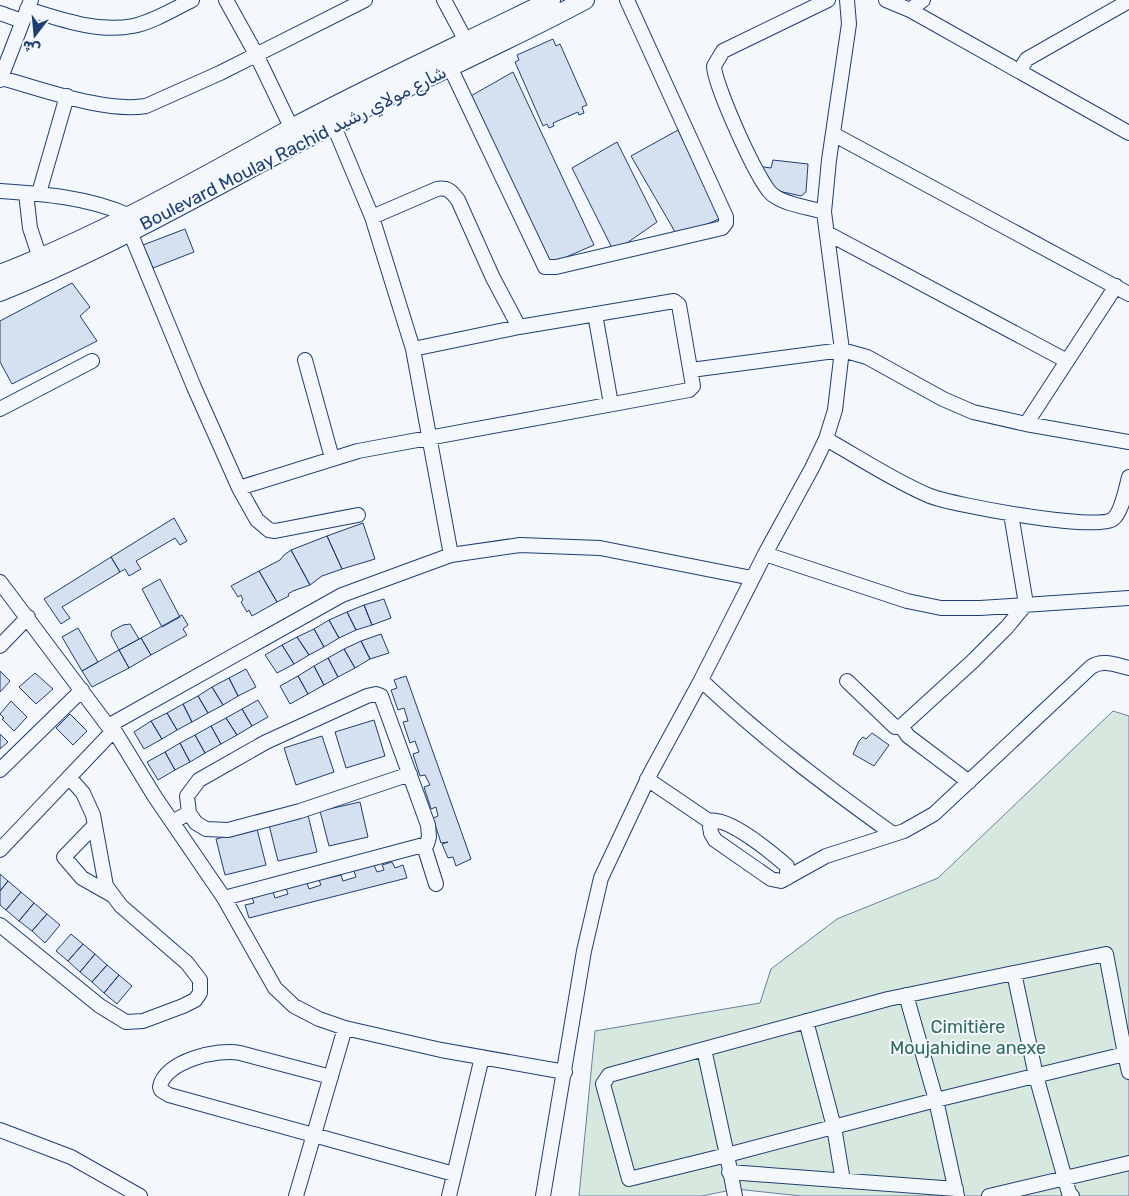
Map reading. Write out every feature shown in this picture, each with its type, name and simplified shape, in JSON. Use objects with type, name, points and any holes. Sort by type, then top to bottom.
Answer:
[{"type":"main road","name":"Boulevard Moulay Rachid شارع مولاي رشيد","points":[[0,292],[129,224],[292,129],[551,0]]},
{"type":"main road","name":"Boulevard Moulay Rachid شارع مولاي رشيد","points":[[0,274],[129,224],[241,175],[334,124],[585,0]]},
{"type":"street","points":[[0,13],[27,10],[62,20],[98,26],[132,26],[192,0]]},
{"type":"street","points":[[226,0],[256,54],[292,129]]},
{"type":"street","points":[[27,10],[0,79],[121,107],[146,106],[366,0]]},
{"type":"street","points":[[444,0],[466,41]]},
{"type":"street","points":[[450,67],[545,267],[556,267],[722,228],[726,223],[726,217],[627,0]]},
{"type":"street","points":[[824,212],[781,199],[765,188],[720,88],[714,66],[723,51],[828,0]]},
{"type":"street","points":[[543,1196],[584,951],[596,896],[610,857],[647,779],[701,680],[764,554],[798,495],[826,439],[839,386],[842,350],[824,212],[849,24],[847,0]]},
{"type":"street","points":[[886,0],[910,10],[1129,133]]},
{"type":"street","points":[[910,10],[923,0]]},
{"type":"street","points":[[1019,71],[1027,59],[1129,1]]},
{"type":"street","points":[[40,258],[30,228],[32,193],[67,96]]},
{"type":"street","points":[[334,124],[372,218],[413,349],[451,555]]},
{"type":"street","points":[[833,134],[1129,294]]},
{"type":"street","points":[[372,218],[437,188],[451,191],[458,200],[493,278],[519,327]]},
{"type":"street","points":[[0,191],[32,193],[89,201],[129,224],[194,387],[239,488],[257,520],[268,530],[275,531],[358,515]]},
{"type":"street","points":[[827,232],[1067,361]]},
{"type":"street","points":[[1026,424],[1116,286]]},
{"type":"street","points":[[239,488],[332,458],[430,437],[689,390],[693,386],[680,305],[677,302],[519,327],[413,349]]},
{"type":"street","points":[[595,314],[611,404]]},
{"type":"street","points":[[691,370],[842,350],[867,357],[958,406],[989,417],[1129,442]]},
{"type":"street","points":[[305,360],[332,458]]},
{"type":"street","points":[[0,409],[92,361]]},
{"type":"street","points":[[826,439],[929,496],[954,504],[1011,514],[1089,523],[1108,522],[1115,518],[1122,504],[1129,477]]},
{"type":"street","points":[[1011,514],[1026,604]]},
{"type":"street","points":[[0,850],[69,777],[111,728],[342,595],[451,555],[520,545],[600,548],[752,578]]},
{"type":"street","points":[[764,554],[907,601],[941,608],[980,608],[1129,598]]},
{"type":"street","points":[[0,582],[111,728],[224,898],[263,968],[284,998],[306,1014],[345,1028],[482,1057],[565,1072]]},
{"type":"street","points":[[847,681],[895,727],[904,726],[980,654],[1026,604]]},
{"type":"street","points":[[0,646],[28,617]]},
{"type":"street","points":[[647,779],[709,821],[711,833],[715,840],[771,879],[781,881],[826,856],[915,826],[934,814],[1091,667],[1097,663],[1129,668]]},
{"type":"street","points":[[701,680],[744,721],[798,765],[893,834]]},
{"type":"street","points":[[0,770],[82,690]]},
{"type":"street","points":[[224,898],[424,846],[428,841],[428,825],[410,774],[381,696],[374,694],[266,742],[199,780],[187,796],[189,813],[196,823],[206,829],[228,830],[300,811],[410,774]]},
{"type":"street","points":[[904,726],[903,729],[908,736],[969,782]]},
{"type":"street","points":[[0,925],[119,1019],[135,1023],[195,1000],[200,993],[200,980],[187,963],[121,906],[106,886],[93,815],[83,793],[69,777]]},
{"type":"street","points":[[172,822],[189,813]]},
{"type":"street","points":[[709,821],[715,819],[724,822],[769,851],[787,866],[787,878]]},
{"type":"street","points":[[94,826],[64,857],[82,878],[112,895]]},
{"type":"street","points":[[424,846],[436,884]]},
{"type":"street","points":[[1125,1054],[936,1100],[629,1179],[603,1084],[609,1075],[906,995],[1106,954],[1129,1072]]},
{"type":"street","points":[[1014,973],[1036,1076],[1065,1180],[1072,1196]]},
{"type":"street","points":[[729,1172],[843,1181],[956,1193],[936,1100],[906,995]]},
{"type":"street","points":[[806,1021],[834,1127],[843,1181]]},
{"type":"street","points":[[301,1194],[345,1028]]},
{"type":"street","points":[[704,1049],[735,1196]]},
{"type":"street","points":[[331,1077],[240,1053],[225,1051],[178,1065],[167,1073],[160,1083],[161,1090],[169,1095],[454,1174]]},
{"type":"street","points":[[449,1196],[482,1057]]},
{"type":"street","points":[[0,1130],[53,1149],[119,1190],[140,1196]]},
{"type":"street","points":[[989,1196],[1065,1180],[1129,1163]]},
{"type":"green space","name":"Cimitière Moujahidine anexe","points":[[1113,711],[1129,716],[1129,1196],[801,1196],[736,1189],[702,1196],[579,1196],[595,1031],[760,1003],[771,969],[837,919],[938,878]]},
{"type":"building","points":[[553,39],[556,46],[560,44],[587,105],[582,107],[584,113],[579,115],[578,112],[553,123],[554,126],[549,128],[547,124],[543,126],[515,62],[519,60],[517,55]]},
{"type":"building","points":[[513,72],[594,245],[550,264],[469,97]]},
{"type":"building","points":[[678,130],[721,218],[678,237],[631,156]]},
{"type":"building","points":[[617,142],[657,222],[614,252],[572,168]]},
{"type":"building","points":[[773,160],[808,164],[806,192],[801,196],[765,188],[757,166],[771,168]]},
{"type":"building","points":[[185,229],[194,252],[153,268],[143,245]]},
{"type":"building","points":[[72,283],[90,307],[80,316],[97,341],[12,384],[0,362],[0,321]]},
{"type":"building","points":[[174,518],[187,541],[180,545],[175,538],[136,561],[141,569],[129,576],[125,569],[120,572],[111,557]]},
{"type":"building","points":[[363,523],[375,559],[342,569],[327,536]]},
{"type":"building","points":[[327,536],[342,569],[322,576],[310,585],[291,550]]},
{"type":"building","points":[[291,550],[310,585],[293,591],[288,594],[289,596],[277,602],[259,571],[280,560]]},
{"type":"building","points":[[111,557],[120,572],[62,607],[70,618],[61,624],[44,599]]},
{"type":"building","points":[[259,571],[277,602],[252,616],[241,602],[243,600],[241,595],[238,597],[231,586]]},
{"type":"building","points":[[160,579],[180,617],[162,627],[142,589]]},
{"type":"building","points":[[384,599],[391,618],[372,625],[364,605]]},
{"type":"building","points":[[364,605],[372,625],[356,630],[347,612]]},
{"type":"building","points":[[347,612],[356,630],[339,638],[329,620]]},
{"type":"building","points":[[182,615],[188,625],[183,629],[187,635],[151,655],[141,638]]},
{"type":"building","points":[[329,620],[339,638],[324,647],[314,629]]},
{"type":"building","points":[[130,624],[139,639],[119,650],[111,635],[112,631],[123,625]]},
{"type":"building","points":[[78,628],[98,662],[82,671],[62,637]]},
{"type":"building","points":[[314,629],[324,647],[309,655],[297,637]]},
{"type":"building","points":[[381,634],[389,653],[370,659],[361,641]]},
{"type":"building","points":[[297,637],[309,655],[294,664],[282,645]]},
{"type":"building","points":[[141,638],[151,655],[129,668],[119,650]]},
{"type":"building","points":[[361,641],[370,659],[355,668],[344,649]]},
{"type":"building","points":[[282,645],[294,664],[277,673],[265,655]]},
{"type":"building","points":[[344,649],[355,668],[338,677],[328,658]]},
{"type":"building","points":[[119,650],[129,668],[92,687],[82,671]]},
{"type":"building","points":[[328,658],[338,677],[324,685],[314,666]]},
{"type":"building","points":[[314,666],[324,685],[308,694],[298,676]]},
{"type":"building","points":[[246,669],[256,687],[238,696],[229,678]]},
{"type":"building","points":[[0,671],[10,681],[0,692]]},
{"type":"building","points":[[35,673],[53,689],[36,704],[19,687]]},
{"type":"building","points":[[298,676],[308,694],[290,704],[280,686]]},
{"type":"building","points":[[406,676],[471,859],[456,866],[453,857],[448,858],[442,844],[448,842],[441,843],[433,818],[438,816],[436,807],[431,809],[424,787],[430,785],[425,775],[420,776],[413,754],[419,752],[415,741],[410,743],[403,722],[408,721],[404,708],[398,710],[391,690],[397,688],[394,680]]},
{"type":"building","points":[[229,678],[238,696],[223,705],[212,687]]},
{"type":"building","points":[[212,687],[223,705],[208,713],[198,696]]},
{"type":"building","points":[[198,696],[208,713],[192,722],[183,704]]},
{"type":"building","points":[[258,700],[268,717],[252,726],[242,709]]},
{"type":"building","points":[[11,701],[27,717],[14,731],[2,719],[4,718],[0,714]]},
{"type":"building","points":[[183,704],[192,722],[177,730],[167,713]]},
{"type":"building","points":[[242,709],[252,726],[237,735],[226,718]]},
{"type":"building","points":[[167,713],[177,730],[162,739],[151,721]]},
{"type":"building","points":[[70,714],[87,731],[73,745],[56,728]]},
{"type":"building","points":[[226,718],[237,735],[221,744],[211,726]]},
{"type":"building","points":[[374,720],[385,756],[346,768],[335,732]]},
{"type":"building","points":[[151,721],[162,739],[144,749],[134,732]]},
{"type":"building","points":[[211,726],[221,744],[205,753],[195,735]]},
{"type":"building","points":[[872,733],[889,745],[874,766],[853,754],[859,741],[863,737],[866,739]]},
{"type":"building","points":[[0,734],[8,742],[0,749]]},
{"type":"building","points":[[195,735],[205,753],[190,762],[180,743]]},
{"type":"building","points":[[322,736],[334,772],[296,785],[284,748]]},
{"type":"building","points":[[180,743],[190,762],[175,770],[165,752]]},
{"type":"building","points":[[165,752],[175,770],[158,780],[147,762]]},
{"type":"building","points":[[360,802],[368,837],[329,846],[320,811]]},
{"type":"building","points":[[308,815],[317,852],[278,861],[269,825]]},
{"type":"building","points":[[257,829],[266,865],[225,875],[216,839]]},
{"type":"building","points":[[392,862],[395,868],[403,865],[407,878],[249,918],[245,905],[254,903],[252,897],[273,892],[275,898],[288,894],[286,888],[307,883],[309,889],[321,885],[319,880],[341,875],[343,881],[356,877],[354,871],[374,865],[377,872],[384,870],[382,865]]},
{"type":"building","points":[[0,874],[8,881],[0,891]]},
{"type":"building","points":[[8,881],[21,892],[6,910],[0,905],[0,891]]},
{"type":"building","points":[[21,892],[34,903],[19,921],[6,910]]},
{"type":"building","points":[[34,903],[47,914],[32,931],[19,921]]},
{"type":"building","points":[[47,914],[60,925],[45,943],[32,931]]},
{"type":"building","points":[[71,934],[83,944],[68,961],[56,951]]},
{"type":"building","points":[[83,944],[95,954],[80,972],[68,961]]},
{"type":"building","points":[[95,954],[107,965],[92,982],[80,972]]},
{"type":"building","points":[[107,965],[119,975],[104,993],[92,982]]},
{"type":"building","points":[[119,975],[132,986],[117,1004],[104,993]]}]
